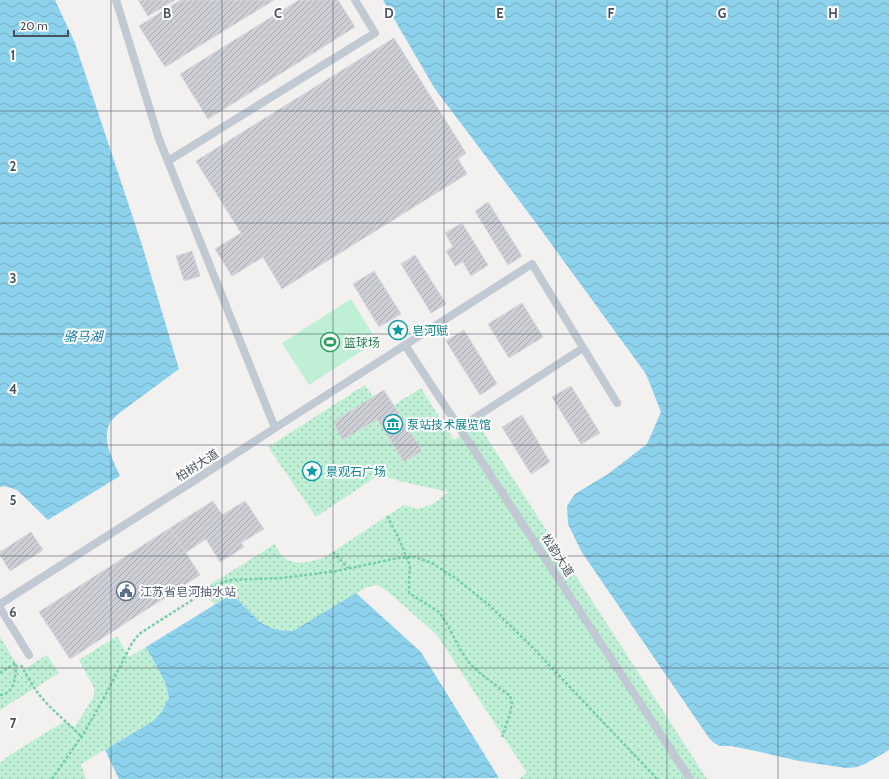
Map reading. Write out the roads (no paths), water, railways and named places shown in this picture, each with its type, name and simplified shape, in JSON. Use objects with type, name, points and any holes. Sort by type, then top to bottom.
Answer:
[{"type":"lane","points":[[116,0],[157,131],[168,161],[275,428]]},
{"type":"lane","points":[[168,161],[375,33],[355,0]]},
{"type":"lane","name":"柏树大道","points":[[0,604],[532,264],[583,348]]},
{"type":"lane","name":"松韵大道","points":[[405,345],[690,779]]},
{"type":"lane","points":[[459,428],[583,348],[617,403]]},
{"type":"lane","points":[[0,608],[29,654]]},
{"type":"water","name":"骆马湖","points":[[0,0],[55,0],[75,43],[142,245],[179,369],[118,414],[111,421],[108,428],[107,442],[111,456],[120,476],[48,520],[17,490],[5,486],[0,487]]},
{"type":"water","points":[[383,0],[889,0],[889,750],[865,764],[857,767],[846,768],[799,761],[731,746],[720,746],[714,743],[709,738],[581,551],[568,524],[567,506],[575,494],[608,474],[647,444],[661,412],[646,374],[536,223],[435,89]]},
{"type":"water","points":[[356,593],[421,652],[499,778],[119,779],[105,750],[153,721],[161,713],[169,697],[165,682],[146,647],[232,594],[261,623],[277,630],[293,631]]},
{"type":"place","name":"皂河赋","points":[[398,330]]},
{"type":"place","name":"篮球场","points":[[330,342]]},
{"type":"place","name":"泵站技术展览馆","points":[[393,424]]},
{"type":"place","name":"景观石广场","points":[[312,471]]},
{"type":"place","name":"江苏省皂河抽水站","points":[[126,591]]}]
